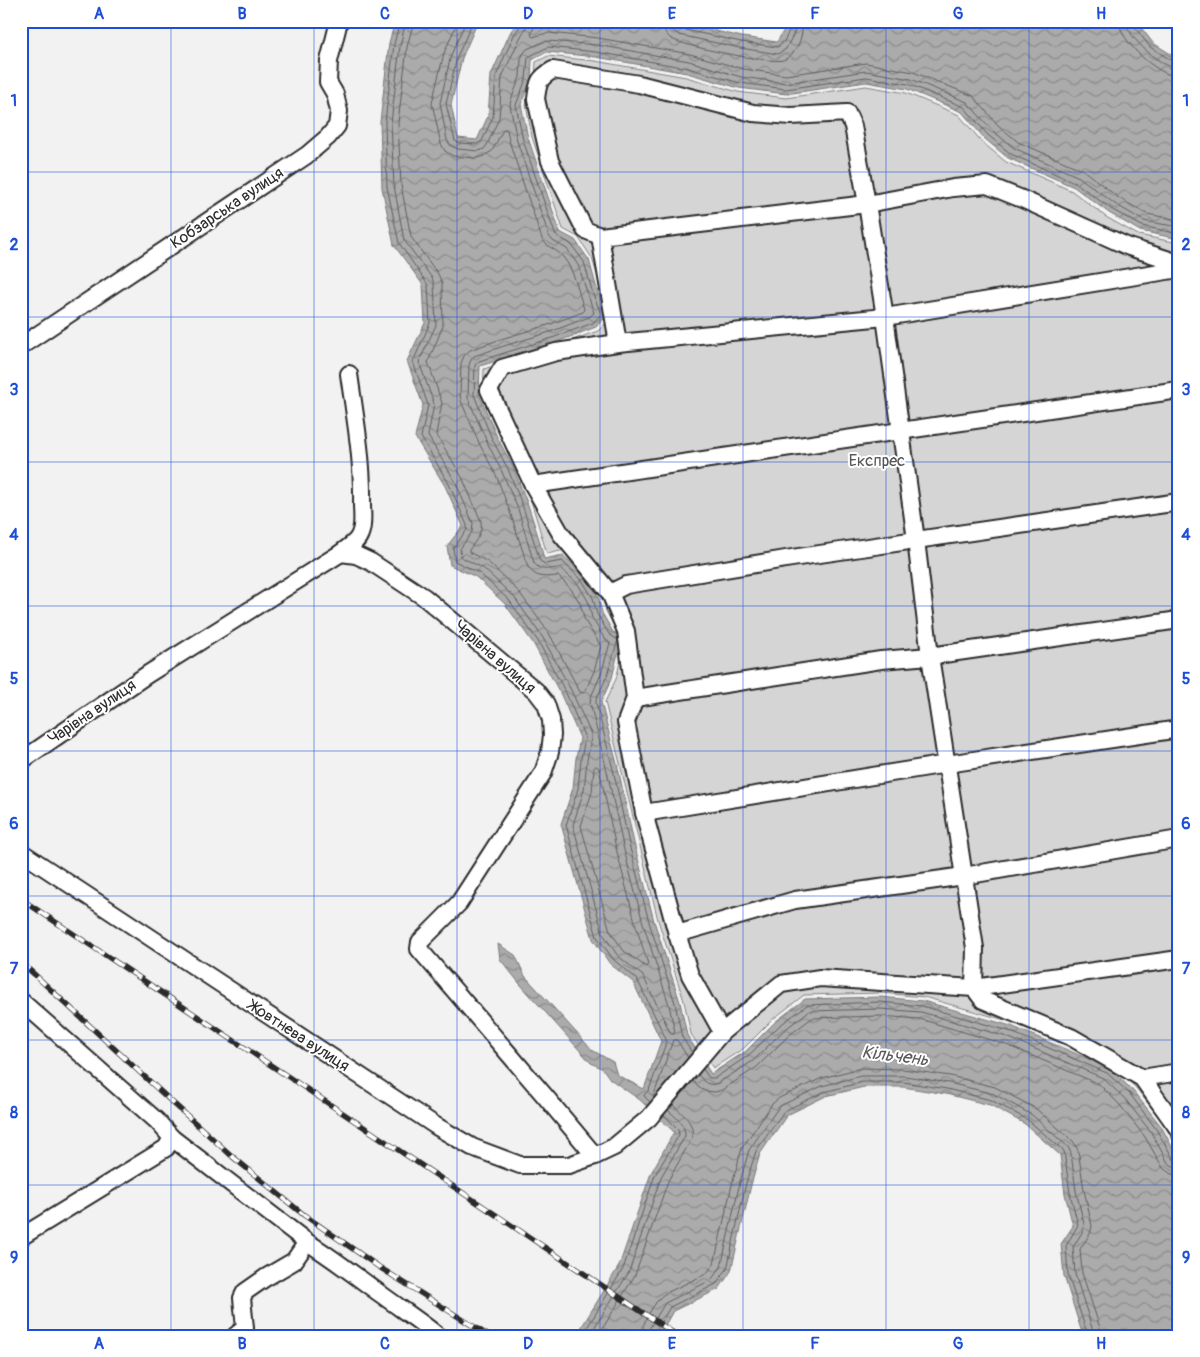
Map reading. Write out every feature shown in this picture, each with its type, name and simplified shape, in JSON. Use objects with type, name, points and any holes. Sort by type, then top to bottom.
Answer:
[{"type":"street","name":"Кобзарська вулиця","points":[[21,346],[307,154],[328,137],[337,126],[339,111],[335,94],[328,82],[329,61],[339,21]]},
{"type":"street","points":[[1179,263],[1129,247],[987,185],[953,188],[867,204],[600,236],[585,230],[550,160],[536,98],[537,88],[542,77],[553,70],[639,84],[753,113],[790,116],[846,113],[853,126],[867,204],[884,317],[916,540],[930,656],[975,948],[974,988],[982,1000],[1071,1037],[1142,1078],[1179,1130]]},
{"type":"street","points":[[600,236],[618,343]]},
{"type":"street","points":[[717,1038],[690,974],[677,934],[644,813],[626,722],[635,698],[626,631],[610,593],[561,534],[533,485],[489,390],[502,368],[556,352],[618,343],[884,317],[1179,269]]},
{"type":"street","name":"Чарівна вулиця","points":[[21,761],[148,674],[341,552],[360,536],[362,526],[362,484],[359,445],[349,374]]},
{"type":"street","points":[[533,485],[1179,390]]},
{"type":"street","points":[[610,593],[626,585],[802,556],[1179,502]]},
{"type":"street","name":"Чарівна вулиця","points":[[341,552],[356,555],[371,562],[424,597],[536,691],[546,704],[551,720],[552,735],[550,752],[542,773],[459,903],[420,942],[419,950],[595,1156]]},
{"type":"street","points":[[635,698],[881,660],[930,656],[1179,620]]},
{"type":"street","points":[[644,813],[1179,729]]},
{"type":"street","points":[[677,934],[796,900],[964,876],[1179,839]]},
{"type":"street","name":"Жовтнева вулиця","points":[[21,852],[427,1121],[472,1146],[520,1165],[569,1165],[614,1147],[650,1118],[717,1038],[781,984],[820,978],[974,988],[1179,959]]},
{"type":"street","points":[[21,1001],[157,1121],[172,1138],[306,1242],[438,1336]]},
{"type":"street","points":[[1142,1078],[1179,1072]]},
{"type":"street","points":[[21,1237],[166,1148],[172,1138]]},
{"type":"street","points":[[234,1336],[245,1328],[242,1298],[246,1292],[294,1261],[306,1242]]},
{"type":"green space","name":"Експрес","points":[[548,56],[595,61],[686,77],[738,92],[786,98],[866,86],[906,93],[959,115],[982,142],[1006,162],[1072,191],[1106,217],[1138,235],[1179,243],[1179,1151],[1164,1124],[1136,1088],[1112,1065],[1012,1022],[924,997],[881,993],[804,995],[773,1019],[744,1048],[713,1068],[691,1034],[684,1001],[658,920],[605,702],[616,679],[621,658],[630,635],[616,629],[606,611],[602,595],[565,550],[547,554],[532,504],[517,465],[501,435],[483,393],[484,369],[598,331],[613,316],[602,291],[592,258],[578,237],[563,229],[532,137],[526,105],[535,81],[536,62]]},
{"type":"water","name":"Кільчень","points":[[395,21],[478,21],[462,58],[451,105],[458,138],[477,140],[488,116],[491,75],[517,21],[672,21],[742,37],[777,42],[785,28],[775,21],[1136,21],[1153,43],[1179,59],[1179,239],[1140,231],[1109,213],[1074,187],[1008,158],[985,139],[962,112],[907,89],[866,82],[786,94],[739,88],[687,73],[596,57],[547,52],[532,60],[531,80],[521,104],[528,138],[560,232],[575,240],[589,260],[598,293],[608,315],[596,327],[554,343],[480,366],[479,394],[497,437],[513,467],[528,505],[544,559],[563,555],[586,577],[598,596],[602,613],[613,632],[625,637],[617,657],[612,678],[601,702],[654,921],[680,1002],[687,1035],[711,1074],[746,1051],[775,1022],[805,999],[880,997],[923,1001],[1011,1026],[1110,1068],[1133,1091],[1161,1126],[1179,1160],[1179,1336],[1083,1336],[1064,1276],[1061,1244],[1073,1226],[1065,1194],[1060,1155],[1025,1124],[990,1105],[946,1094],[903,1087],[864,1087],[826,1096],[787,1115],[760,1154],[731,1271],[719,1289],[673,1311],[659,1336],[576,1336],[619,1266],[651,1173],[674,1132],[640,1100],[610,1079],[603,1069],[591,1063],[500,959],[498,944],[515,955],[525,976],[592,1050],[613,1062],[617,1075],[644,1089],[661,1041],[633,982],[610,964],[593,939],[561,824],[573,788],[580,738],[561,695],[533,643],[505,604],[476,577],[450,565],[447,546],[463,526],[445,486],[415,437],[423,405],[407,361],[425,323],[423,285],[394,245],[382,188],[380,122],[389,43]]},
{"type":"railway","points":[[21,899],[678,1336]]},
{"type":"railway","points":[[21,962],[233,1157],[304,1215],[379,1267],[489,1336]]}]
